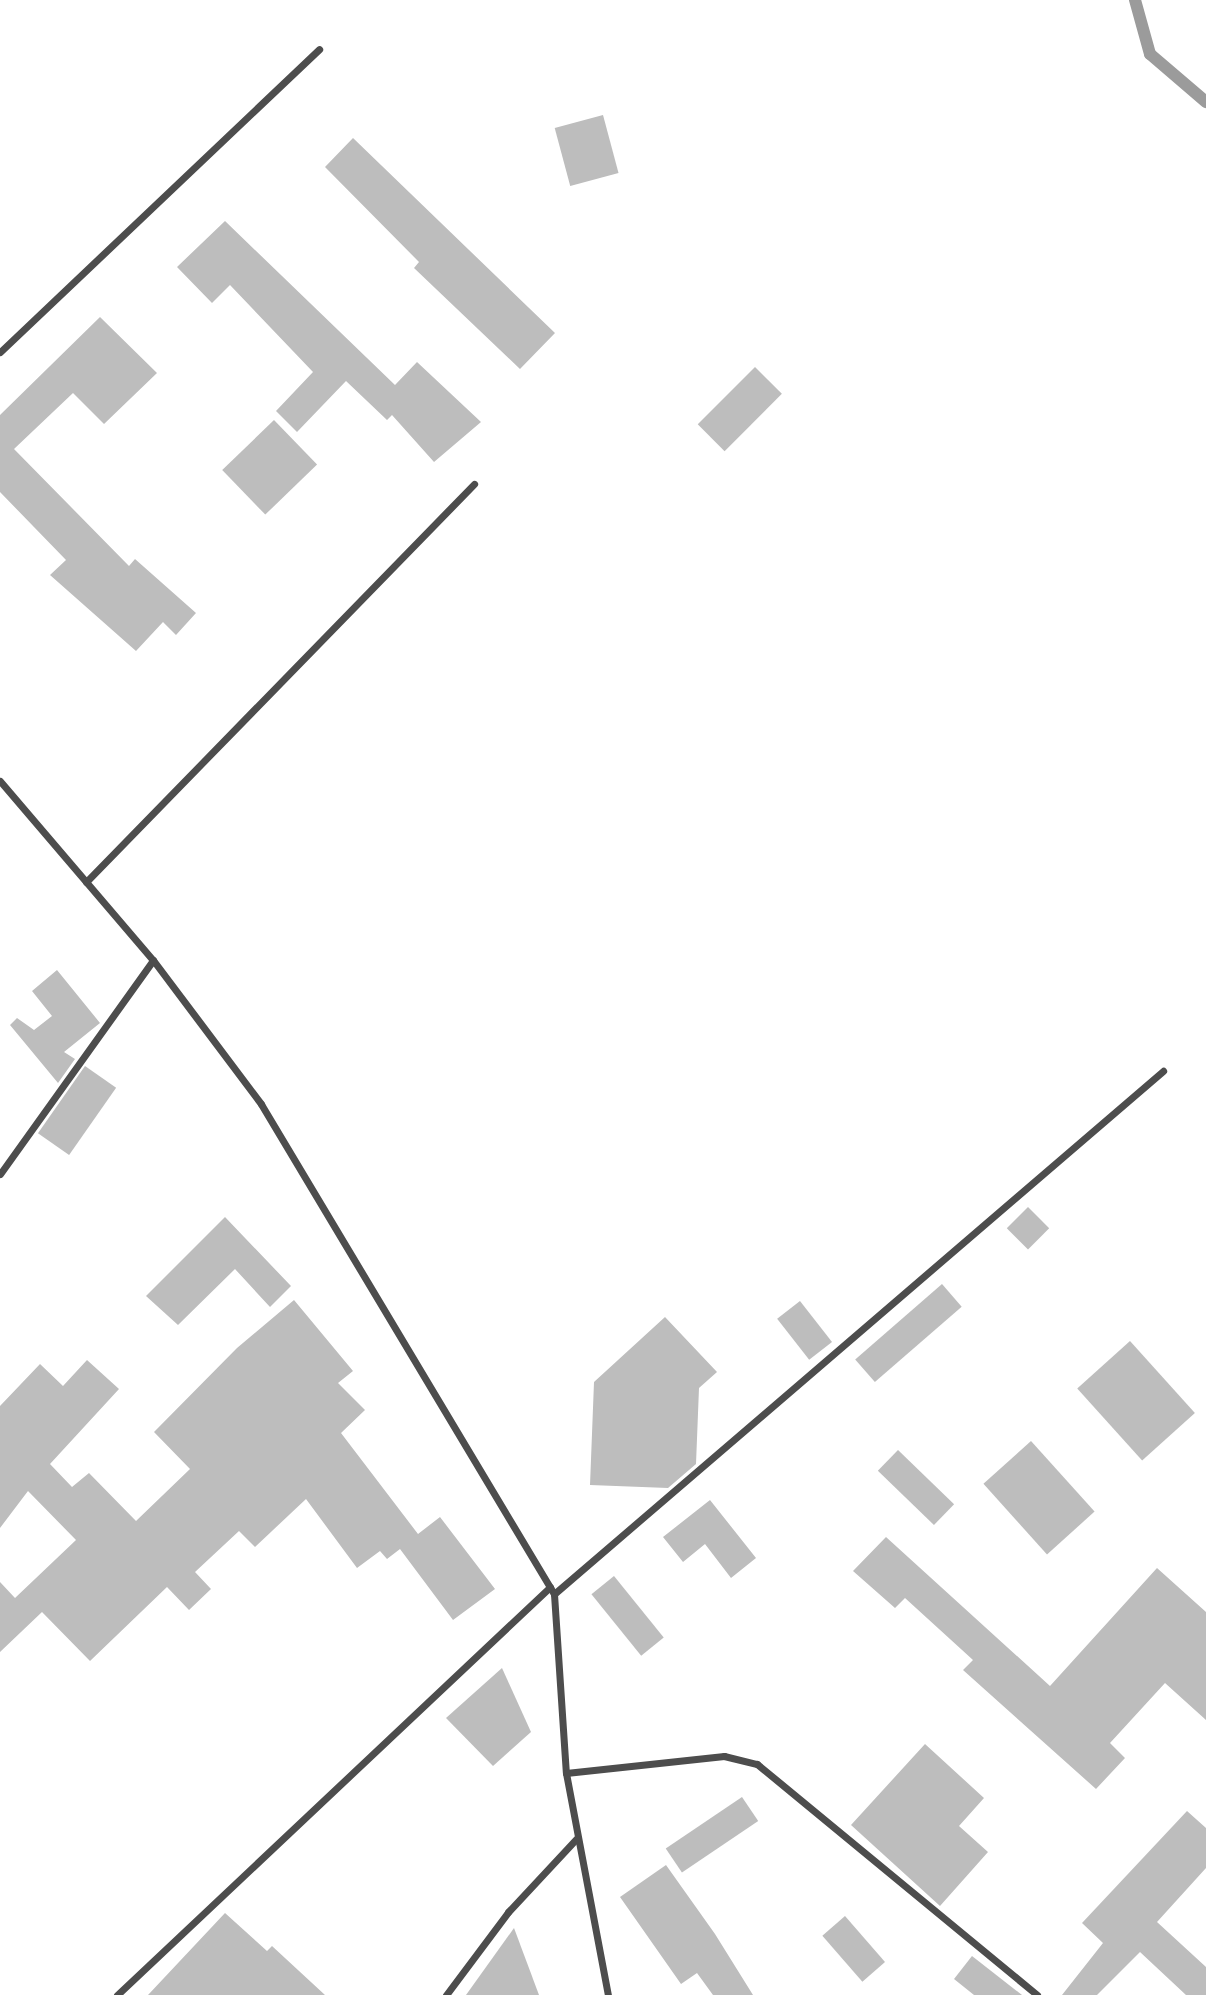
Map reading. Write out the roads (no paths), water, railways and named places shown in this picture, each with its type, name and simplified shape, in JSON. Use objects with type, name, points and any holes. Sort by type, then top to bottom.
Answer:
[{"type":"street","points":[[0,352],[319,49]]},
{"type":"street","points":[[86,881],[474,484]]},
{"type":"street","points":[[0,780],[153,960],[261,1104],[552,1591],[566,1773],[576,1839],[608,1995]]},
{"type":"street","points":[[0,1174],[153,960]]},
{"type":"street","points":[[117,1995],[552,1591],[1163,1071]]},
{"type":"street","points":[[566,1773],[724,1756],[757,1764],[1037,1995]]},
{"type":"street","points":[[446,1995],[508,1912],[576,1839]]},
{"type":"waterway","points":[[1135,0],[1150,54],[1206,102]]}]
